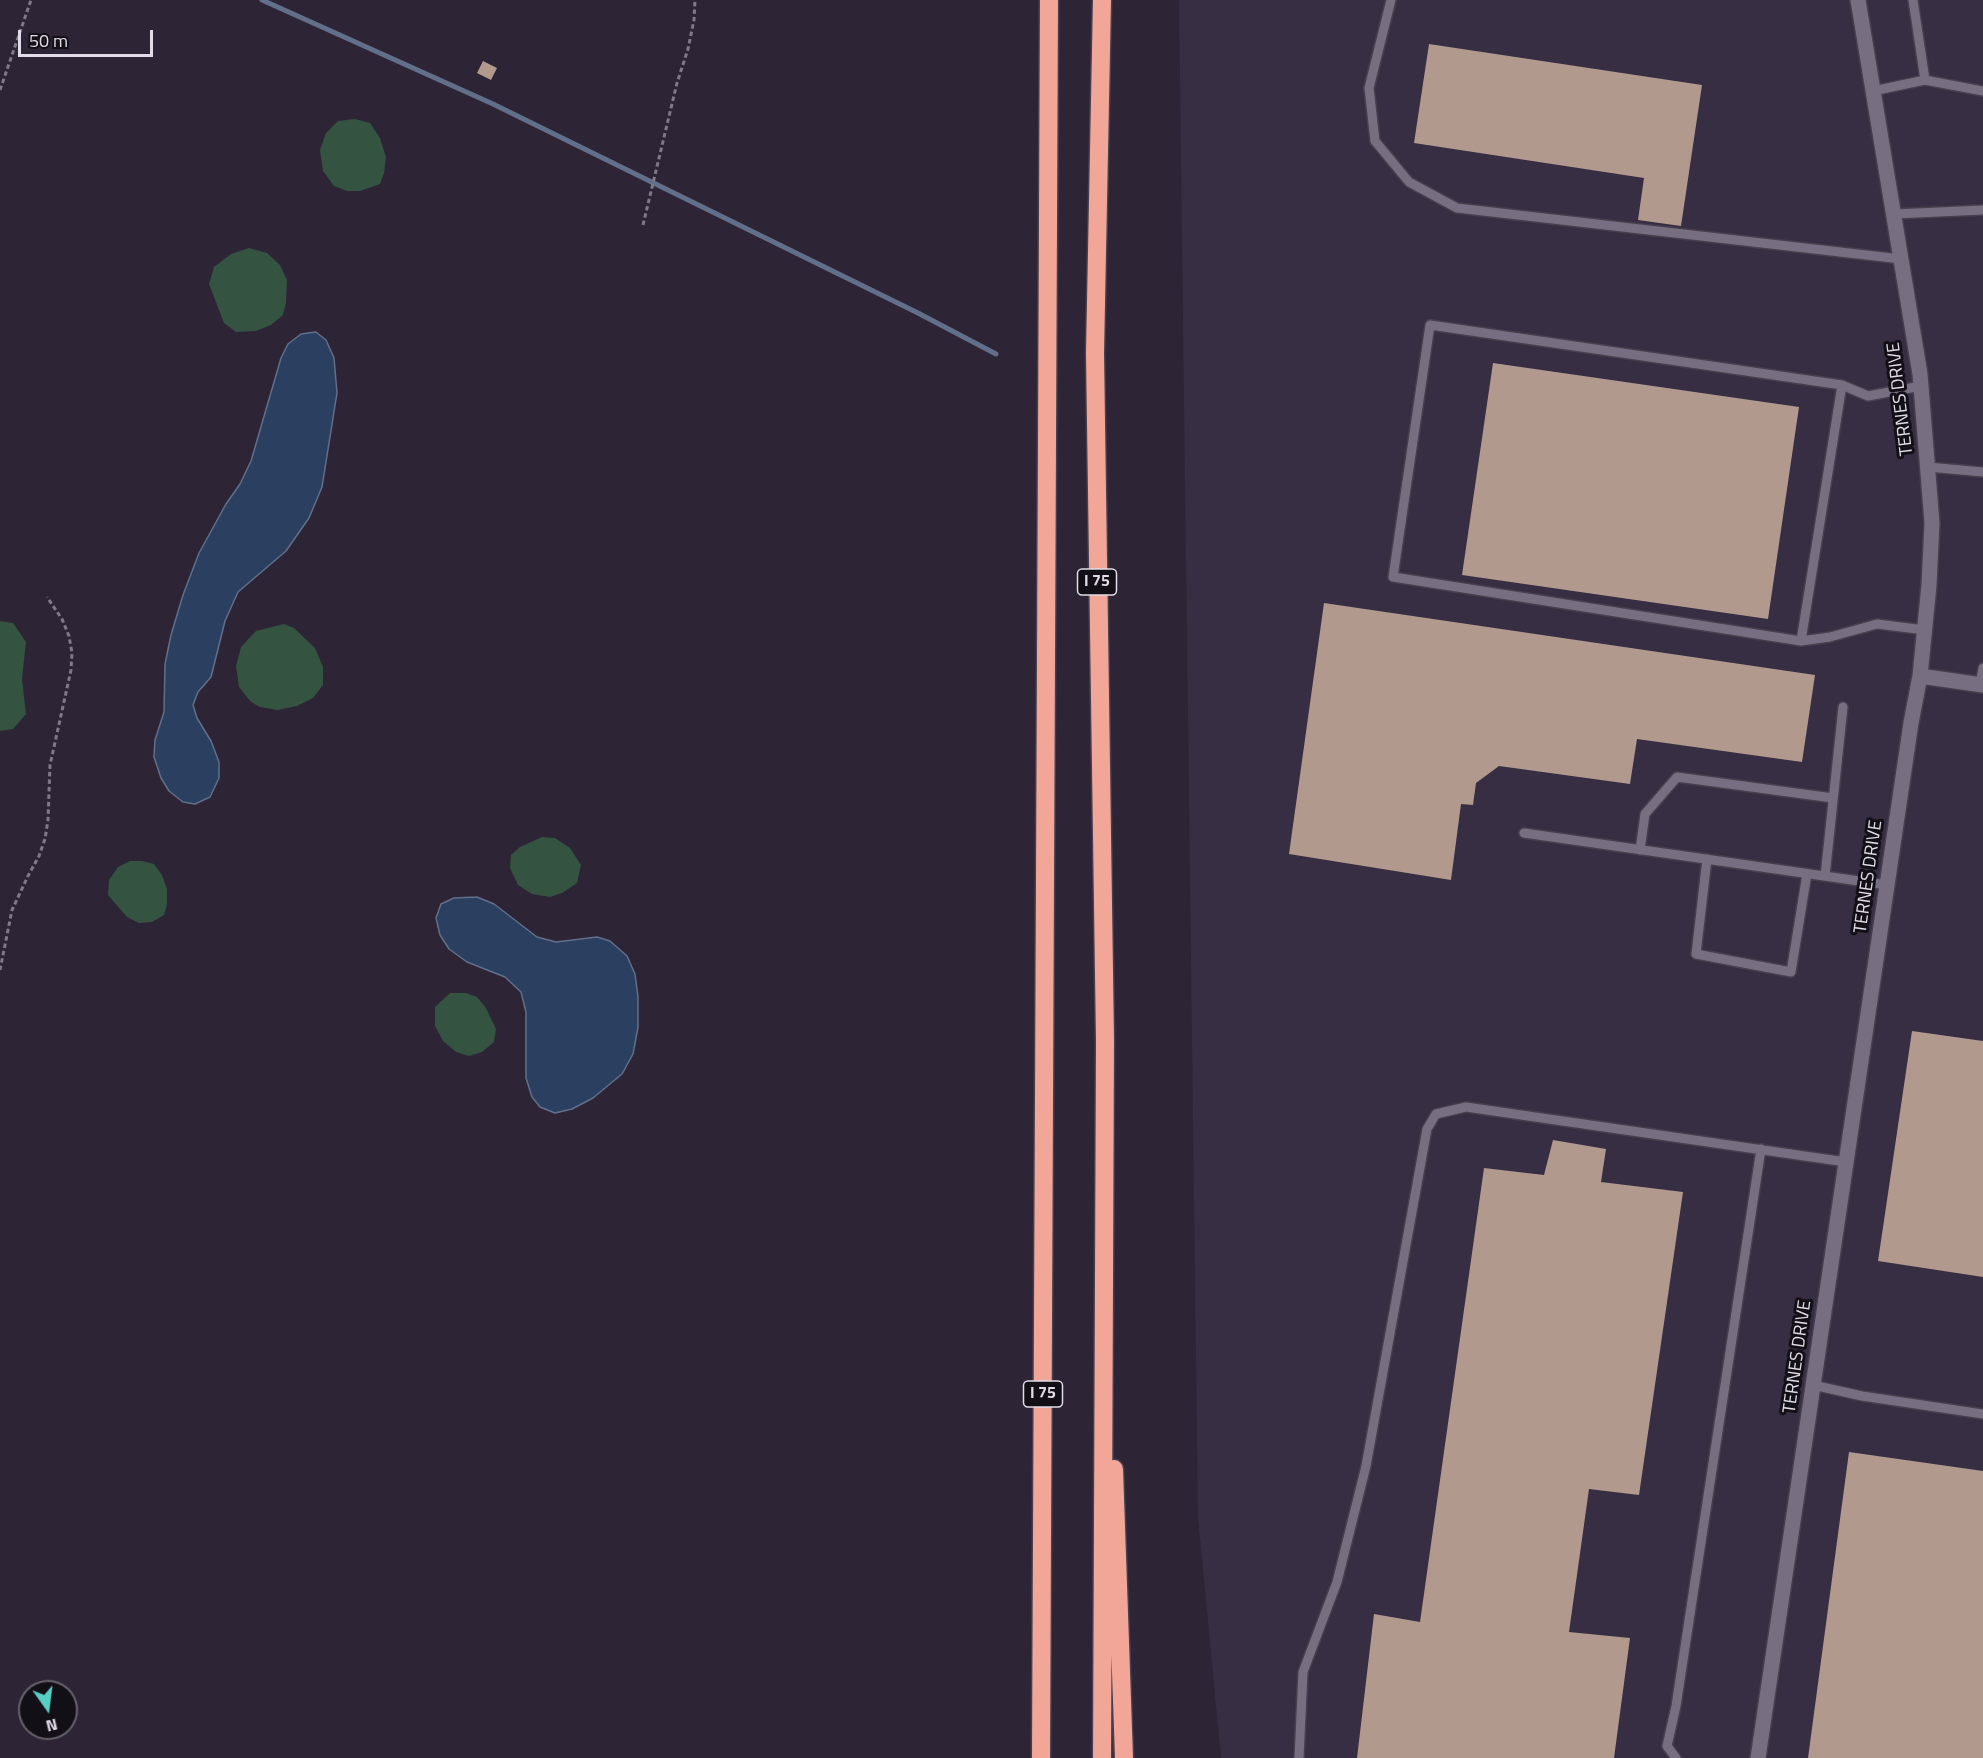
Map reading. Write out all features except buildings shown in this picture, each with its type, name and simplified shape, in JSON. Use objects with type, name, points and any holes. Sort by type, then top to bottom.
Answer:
[{"type":"highway","name":"I 75","points":[[1040,1758],[1049,0]]},
{"type":"highway","name":"I 75","points":[[1102,0],[1095,353],[1105,1041],[1102,1758]]},
{"type":"highway","points":[[1104,1421],[1115,1477],[1124,1758]]},
{"type":"street","name":"TERNES DRIVE","points":[[1758,1758],[1920,676],[1929,585],[1932,523],[1921,386],[1858,0]]},
{"type":"street","points":[[1920,676],[1982,685]]},
{"type":"lane","points":[[1391,0],[1369,88],[1375,141],[1408,182],[1457,208],[1901,260]]},
{"type":"lane","points":[[1913,0],[1925,80]]},
{"type":"lane","points":[[1874,91],[1925,80],[1983,92]]},
{"type":"lane","points":[[1894,214],[1983,210]]},
{"type":"lane","points":[[1921,386],[1868,396],[1842,386],[1430,325],[1393,577],[1801,641],[1830,637],[1877,624],[1924,630]]},
{"type":"lane","points":[[1801,641],[1842,386]]},
{"type":"lane","points":[[1929,467],[1983,472]]},
{"type":"lane","points":[[1982,685],[1983,669]]},
{"type":"lane","points":[[1824,876],[1844,707]]},
{"type":"lane","points":[[1640,850],[1646,814],[1677,777],[1833,798]]},
{"type":"lane","points":[[1524,833],[1887,885]]},
{"type":"lane","points":[[1707,859],[1696,954],[1791,972],[1807,874]]},
{"type":"lane","points":[[1299,1758],[1303,1672],[1337,1582],[1366,1466],[1426,1129],[1436,1114],[1466,1107],[1846,1162]]},
{"type":"lane","points":[[1676,1758],[1667,1746],[1676,1706],[1761,1149]]},
{"type":"lane","points":[[1814,1385],[1862,1396],[1983,1414]]},
{"type":"path","points":[[0,90],[31,0]]},
{"type":"path","points":[[643,225],[656,165],[688,49],[694,20],[695,0]]},
{"type":"path","points":[[0,970],[12,910],[45,839],[50,765],[71,670],[72,653],[69,636],[62,619],[47,597]]},
{"type":"shaded area","points":[[1179,0],[1983,0],[1983,1758],[1221,1758],[1198,1517]]},
{"type":"green space","points":[[355,119],[370,123],[380,138],[386,157],[380,184],[360,191],[347,191],[334,186],[323,171],[320,150],[326,133],[338,121]]},
{"type":"green space","points":[[249,248],[267,253],[280,265],[287,280],[286,303],[283,315],[271,325],[256,331],[236,332],[224,323],[209,284],[214,267],[231,254]]},
{"type":"green space","points":[[0,621],[13,623],[26,642],[22,679],[26,714],[13,729],[0,731]]},
{"type":"green space","points":[[284,624],[294,628],[315,648],[323,667],[323,685],[313,698],[297,706],[278,710],[260,707],[251,702],[239,687],[236,666],[241,647],[256,631]]},
{"type":"green space","points":[[542,837],[555,838],[570,848],[581,865],[577,883],[562,893],[550,897],[532,894],[518,885],[510,868],[511,855],[520,847]]},
{"type":"green space","points":[[130,861],[154,864],[162,875],[167,889],[167,904],[164,915],[152,922],[139,923],[127,917],[108,895],[109,880],[118,867]]},
{"type":"green space","points":[[450,993],[466,993],[477,997],[486,1008],[496,1029],[494,1042],[482,1052],[469,1056],[456,1052],[443,1041],[435,1026],[435,1007]]},
{"type":"water","points":[[316,332],[326,340],[334,358],[337,393],[322,487],[309,518],[286,551],[238,592],[225,621],[211,677],[198,692],[193,705],[219,762],[219,778],[210,797],[195,804],[183,802],[169,791],[161,778],[154,757],[155,740],[164,712],[165,664],[171,635],[199,553],[251,461],[281,358],[288,344],[301,334]]},
{"type":"water","points":[[477,897],[494,904],[537,937],[556,942],[597,937],[610,941],[627,956],[635,974],[638,997],[638,1027],[633,1054],[622,1074],[593,1098],[572,1109],[555,1113],[540,1107],[532,1097],[526,1078],[526,1012],[521,992],[505,977],[467,962],[449,949],[440,935],[436,918],[441,904],[454,898]]},
{"type":"waterway","points":[[262,0],[493,104],[918,313],[996,354]]}]
